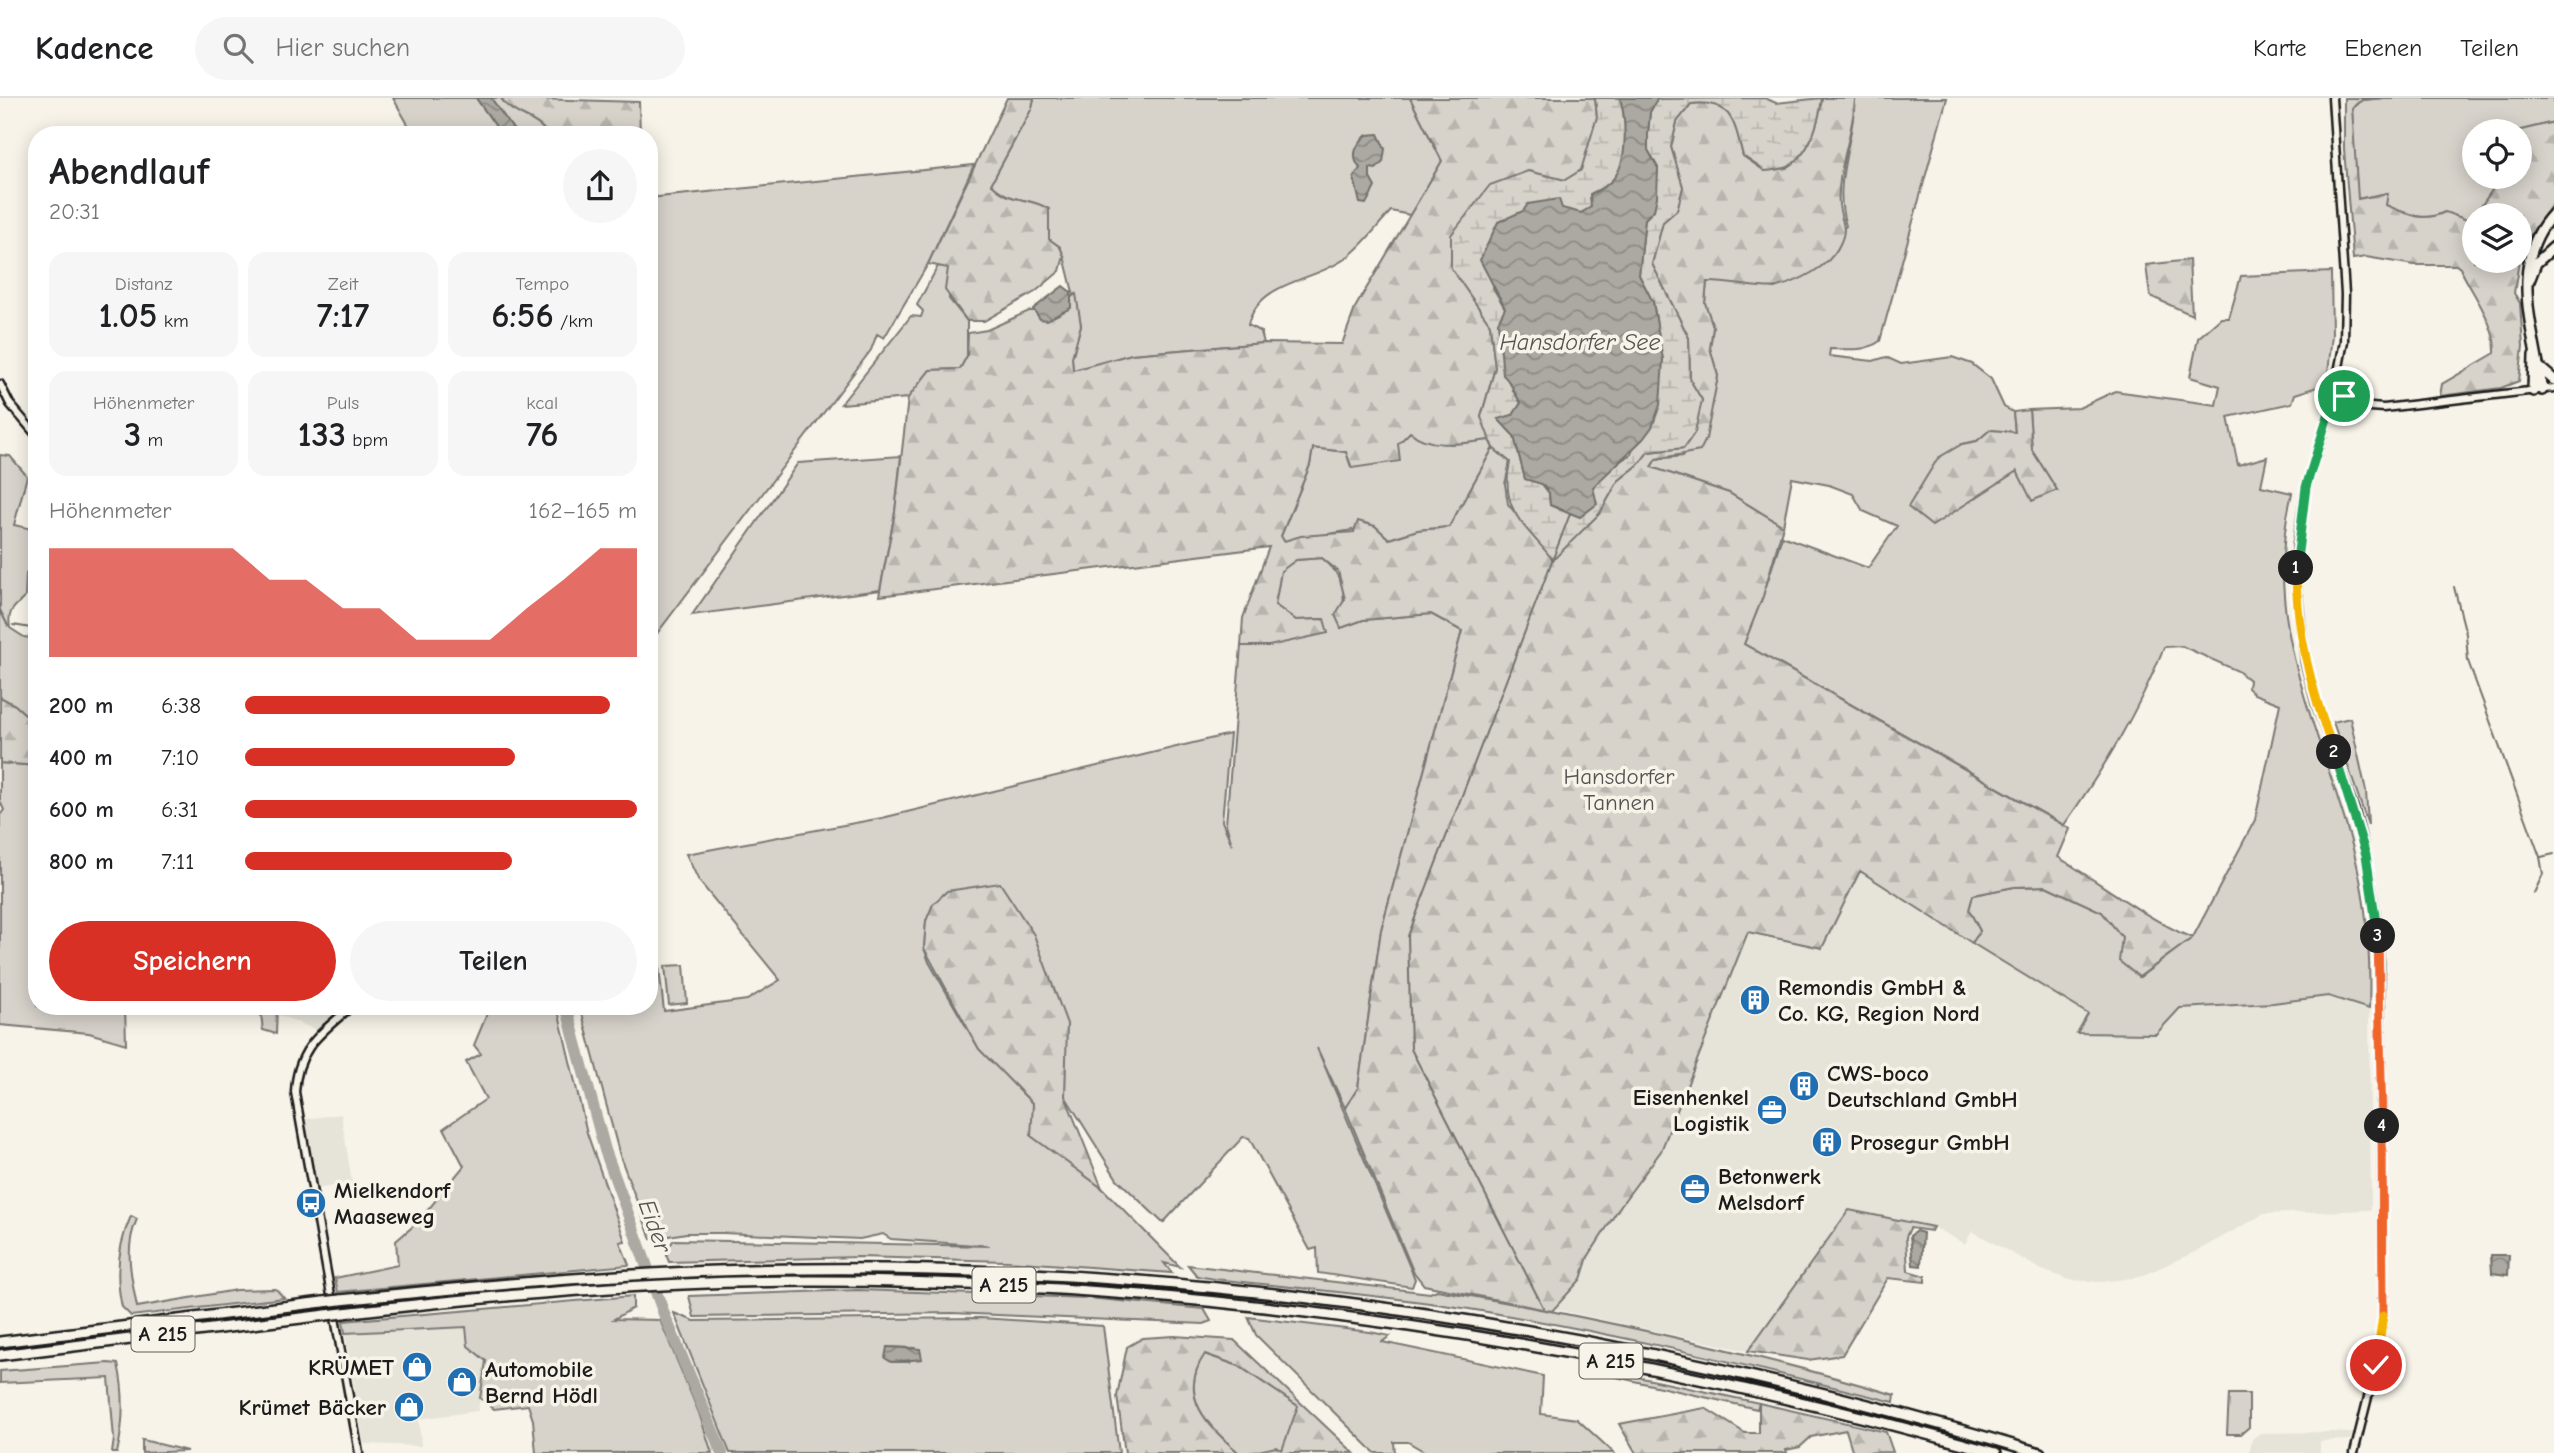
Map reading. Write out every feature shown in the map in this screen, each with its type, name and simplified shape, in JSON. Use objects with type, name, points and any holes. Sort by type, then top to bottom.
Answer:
[{"type":"highway","points":[[2538,390],[2528,289],[2529,256],[2541,230],[2554,213]]},
{"type":"highway","points":[[2528,289],[2536,263],[2554,247]]},
{"type":"highway","points":[[2534,354],[2539,366],[2554,380]]},
{"type":"highway","points":[[2538,390],[2539,366]]},
{"type":"highway","name":"A 215","points":[[0,1342],[340,1300],[512,1283],[667,1273],[806,1269],[934,1270],[1186,1285],[1393,1310],[1648,1355],[1820,1393],[2040,1453]]},
{"type":"highway","name":"A 215","points":[[0,1355],[513,1295],[636,1287],[807,1281],[944,1283],[1201,1299],[1428,1328],[1663,1371],[1828,1408],[1996,1453]]},
{"type":"street","points":[[2332,98],[2345,307],[2344,341],[2335,393],[2306,487],[2297,545],[2297,600],[2311,684],[2354,811],[2373,892],[2380,962],[2380,1345],[2354,1453]]},
{"type":"street","points":[[0,384],[10,404],[28,425]]},
{"type":"street","points":[[2332,404],[2384,408],[2554,388]]},
{"type":"street","points":[[2335,393],[2361,406]]},
{"type":"street","points":[[342,1015],[304,1051],[296,1072],[295,1092],[359,1453]]},
{"type":"shaded area","points":[[1860,871],[2089,1014],[2078,1033],[2156,1034],[2180,1008],[2273,1003],[2328,996],[2369,1009],[2371,1210],[2264,1214],[2197,1251],[2139,1277],[2102,1282],[2070,1280],[2042,1270],[1972,1231],[1965,1244],[1933,1227],[1849,1210],[1748,1351],[1554,1309],[1581,1279],[1588,1257],[1621,1205],[1661,1151],[1748,931]]},
{"type":"shaded area","points":[[279,1015],[337,1015],[319,1031]]},
{"type":"shaded area","points":[[341,1114],[352,1182],[317,1189],[305,1119]]},
{"type":"shaded area","points":[[466,1327],[468,1346],[486,1361],[478,1411],[419,1419],[421,1446],[364,1444],[345,1333]]},
{"type":"shaded area","points":[[2260,1433],[2352,1433],[2350,1440],[2320,1441],[2320,1453],[2249,1453],[2252,1439]]},
{"type":"green space","points":[[393,98],[476,98],[496,126],[409,126]]},
{"type":"green space","points":[[491,98],[501,98],[511,109],[540,126],[511,126]]},
{"type":"green space","points":[[501,98],[639,102],[640,126],[540,126]]},
{"type":"green space","points":[[1007,98],[1034,98],[1032,108],[991,184],[1006,195],[1049,209],[1049,239],[1060,247],[1064,256],[1060,271],[1035,292],[984,321],[967,321],[945,290],[948,268],[928,264]]},
{"type":"green space","points":[[1034,98],[1410,98],[1442,161],[1410,215],[1391,211],[1346,258],[1275,290],[1263,299],[1254,310],[1248,325],[1261,332],[1264,343],[1132,354],[1073,371],[1072,358],[1081,325],[1064,256],[1060,247],[1049,239],[1049,209],[1006,195],[991,184],[1032,108]]},
{"type":"green space","name":"Hansdorfer Tannen","points":[[1410,98],[1595,98],[1597,117],[1582,170],[1565,180],[1528,171],[1451,268],[1490,324],[1495,368],[1481,417],[1488,429],[1489,440],[1458,444],[1437,443],[1418,438],[1410,432],[1398,444],[1400,461],[1352,468],[1346,452],[1313,448],[1310,465],[1281,536],[1284,541],[1301,536],[1354,532],[1358,521],[1375,526],[1389,539],[1418,530],[1449,527],[1493,448],[1510,462],[1505,484],[1508,504],[1553,559],[1600,513],[1618,481],[1638,465],[1648,452],[1684,448],[1702,400],[1690,380],[1689,338],[1652,264],[1663,222],[1677,210],[1683,187],[1671,147],[1677,122],[1691,104],[1715,105],[1723,109],[1734,124],[1743,156],[1765,171],[1777,170],[1796,161],[1808,146],[1819,117],[1822,98],[1855,98],[1840,179],[1839,205],[1844,229],[1839,246],[1821,267],[1777,287],[1707,282],[1705,303],[1713,327],[1710,348],[1718,376],[1706,439],[1700,451],[1656,459],[1651,467],[1729,493],[1783,526],[1763,596],[1744,644],[2070,829],[2058,857],[2141,911],[2192,938],[2139,977],[2119,961],[2122,937],[2102,912],[2046,886],[2014,887],[1973,895],[1969,910],[1980,931],[1972,943],[1860,871],[1822,948],[1748,932],[1661,1151],[1621,1205],[1588,1257],[1581,1279],[1552,1311],[1424,1285],[1413,1271],[1345,1108],[1358,1088],[1381,930],[1462,631],[1431,614],[1363,620],[1341,628],[1335,615],[1345,599],[1338,571],[1322,558],[1296,560],[1281,571],[1275,605],[1296,620],[1324,619],[1328,633],[1269,646],[1241,646],[1243,618],[1269,547],[879,596],[895,512],[908,398],[930,370],[960,369],[967,356],[968,333],[987,330],[1029,311],[1051,311],[1076,294],[1081,325],[1072,357],[1073,370],[1132,354],[1264,343],[1342,344],[1356,306],[1442,161]]},
{"type":"green space","points":[[1595,98],[1620,98],[1625,137],[1623,158],[1617,175],[1608,184],[1590,194],[1592,207],[1581,213],[1539,210],[1498,222],[1493,288],[1505,308],[1513,391],[1521,403],[1513,415],[1499,419],[1514,436],[1525,479],[1542,484],[1549,493],[1550,505],[1570,514],[1609,469],[1631,454],[1663,360],[1653,302],[1639,275],[1645,219],[1654,210],[1658,168],[1648,150],[1648,134],[1650,112],[1657,99],[1765,98],[1776,103],[1822,98],[1819,117],[1808,146],[1796,161],[1780,169],[1765,171],[1743,156],[1734,124],[1723,109],[1715,105],[1691,104],[1677,122],[1671,147],[1683,187],[1677,210],[1663,222],[1652,264],[1689,338],[1690,380],[1702,400],[1695,432],[1684,448],[1648,452],[1638,465],[1618,481],[1600,513],[1553,560],[1524,526],[1511,505],[1508,493],[1510,462],[1493,448],[1481,417],[1495,368],[1490,324],[1451,268],[1451,235],[1490,185],[1528,171],[1565,180],[1581,170],[1597,117]]},
{"type":"green space","points":[[1855,98],[1947,98],[1880,341],[1863,348],[1830,349],[1829,356],[1873,361],[1886,357],[1901,364],[1952,357],[1972,364],[1991,379],[2004,407],[2013,412],[2015,432],[1990,430],[1977,441],[1962,444],[2057,490],[2032,450],[2029,410],[2079,408],[2115,391],[2216,405],[2220,386],[2190,377],[2198,338],[2221,318],[2229,318],[2241,276],[2331,272],[2332,334],[2327,384],[2295,394],[2292,403],[2228,417],[2238,465],[2267,457],[2261,486],[2292,493],[2284,540],[2283,586],[2288,630],[2310,715],[2339,800],[2357,865],[2367,927],[2369,1009],[2328,996],[2273,1003],[2180,1008],[2156,1034],[2077,1033],[2088,1014],[1972,943],[1980,931],[1969,910],[1973,895],[2014,887],[2046,886],[2102,912],[2122,937],[2140,977],[2193,937],[2255,820],[2280,704],[2254,694],[2248,688],[2249,680],[2238,671],[2182,646],[2164,647],[2119,739],[2064,825],[1744,644],[1782,536],[1868,568],[1897,526],[1863,511],[1853,494],[1829,485],[1792,478],[1783,526],[1729,493],[1651,467],[1656,459],[1683,456],[1712,404],[1718,376],[1710,348],[1713,327],[1705,303],[1707,281],[1731,281],[1775,288],[1846,226],[1842,210],[1842,178]]},
{"type":"green space","points":[[2344,98],[2384,98],[2362,100],[2352,108],[2358,199],[2388,193],[2386,205],[2408,214],[2429,217],[2445,212],[2462,218],[2462,272],[2456,265],[2414,265],[2366,257],[2353,259],[2344,149]]},
{"type":"green space","points":[[2554,98],[2554,122],[2532,127],[2532,119],[2462,119],[2462,189],[2493,189],[2484,203],[2462,203],[2462,218],[2445,212],[2422,217],[2385,205],[2387,193],[2357,199],[2352,108],[2362,100]]},
{"type":"green space","points":[[2554,122],[2554,202],[2532,233],[2532,203],[2484,203],[2493,189],[2532,189],[2532,127]]},
{"type":"green space","points":[[974,165],[928,264],[884,338],[877,334],[871,350],[658,632],[658,197]]},
{"type":"green space","points":[[2189,260],[2192,315],[2150,296],[2146,265]]},
{"type":"green space","points":[[938,266],[949,267],[949,299],[967,321],[967,356],[960,369],[930,370],[908,398],[841,404],[911,316],[921,317],[923,311],[917,305]]},
{"type":"green space","points":[[2463,273],[2517,273],[2514,293],[2520,303],[2523,346],[2519,381],[2501,388],[2440,396],[2442,384],[2495,353],[2488,320]]},
{"type":"green space","points":[[2029,410],[2032,450],[2057,490],[2032,501],[2017,471],[1932,526],[1908,507],[1938,458],[1962,444],[1977,441],[1990,430],[2015,432],[2013,412]]},
{"type":"green space","points":[[1410,432],[1451,444],[1489,440],[1493,448],[1449,527],[1418,530],[1389,539],[1375,526],[1283,542],[1281,536],[1310,465],[1313,448],[1346,452],[1351,467],[1398,444]]},
{"type":"green space","points":[[0,455],[10,456],[27,476],[14,525],[28,528],[25,597],[12,610],[9,622],[10,628],[28,638],[28,717],[15,705],[0,697]]},
{"type":"green space","points":[[901,456],[895,512],[880,590],[692,615],[798,463]]},
{"type":"green space","points":[[1322,558],[1336,573],[1344,598],[1341,628],[1363,620],[1431,614],[1462,631],[1381,930],[1358,1088],[1345,1108],[1317,1048],[1415,1279],[1412,1287],[1318,1273],[1317,1248],[1310,1250],[1249,1138],[1243,1137],[1163,1223],[1117,1179],[1065,1096],[1066,1024],[926,921],[924,948],[929,962],[979,1049],[1033,1104],[1085,1175],[1102,1188],[1180,1267],[1164,1263],[1172,1273],[1007,1261],[859,1257],[669,1262],[667,1250],[674,1240],[990,1246],[891,1239],[883,1234],[860,1239],[686,1233],[651,1239],[620,1156],[582,1015],[658,1015],[658,959],[664,1011],[747,1000],[780,980],[699,881],[686,854],[882,818],[1230,734],[1222,821],[1232,845],[1226,824],[1241,646],[1269,646],[1324,619],[1296,620],[1275,605],[1281,570],[1296,560]]},
{"type":"green space","points":[[0,697],[15,705],[28,717],[28,765],[0,763]]},
{"type":"green space","points":[[2350,718],[2366,791],[2368,825],[2333,722]]},
{"type":"green space","points":[[0,763],[28,765],[28,1015],[125,1015],[126,1044],[89,1033],[0,1025],[0,815],[4,810],[0,801]]},
{"type":"green space","points":[[1000,883],[1034,935],[1067,1024],[1065,1096],[1102,1188],[1031,1136],[1033,1104],[979,1049],[924,948],[926,921],[933,904],[947,891]]},
{"type":"green space","points":[[684,965],[687,1003],[669,1005],[665,966]]},
{"type":"green space","points":[[261,1015],[277,1015],[276,1034],[263,1030]]},
{"type":"green space","points":[[487,1015],[559,1015],[587,1133],[625,1241],[620,1242],[629,1265],[338,1292],[335,1278],[398,1265],[396,1241],[418,1222],[464,1166],[444,1128],[486,1099],[466,1062],[481,1054],[474,1045]]},
{"type":"green space","points":[[1849,1210],[1933,1227],[1931,1231],[1910,1228],[1906,1237],[1908,1271],[1925,1276],[1925,1282],[1888,1278],[1842,1355],[1808,1360],[1748,1351]]},
{"type":"green space","points":[[131,1216],[137,1219],[130,1251],[137,1307],[236,1290],[276,1289],[284,1298],[131,1316],[122,1307],[118,1272],[123,1238]]},
{"type":"green space","points":[[1188,1265],[1430,1293],[1437,1290],[1553,1311],[1782,1363],[1895,1395],[1894,1402],[1609,1335],[1437,1304],[1215,1279],[1197,1276]]},
{"type":"green space","points":[[858,1290],[1088,1298],[1204,1309],[1211,1321],[1204,1324],[952,1313],[694,1317],[689,1296]]},
{"type":"green space","points":[[633,1296],[633,1308],[614,1319],[660,1320],[699,1413],[712,1453],[536,1453],[533,1420],[528,1405],[494,1409],[480,1398],[486,1361],[468,1346],[466,1327],[345,1333],[343,1321]]},
{"type":"green space","points":[[674,1313],[694,1321],[981,1318],[1103,1326],[1119,1453],[730,1453]],"holes":[[[887,1347],[914,1348],[909,1362],[891,1362]]]},
{"type":"green space","points":[[1248,1317],[1390,1336],[1382,1342],[1543,1376],[1541,1414],[1577,1419],[1614,1453],[1427,1453],[1408,1442],[1394,1442],[1395,1453],[1375,1453],[1256,1335]]},
{"type":"green space","points":[[1174,1336],[1234,1340],[1354,1453],[1249,1453],[1276,1447],[1282,1450],[1298,1406],[1239,1366],[1205,1354],[1197,1369],[1195,1397],[1207,1421],[1239,1453],[1125,1453],[1117,1396],[1127,1347],[1143,1338]]},
{"type":"green space","points":[[1204,1354],[1239,1366],[1298,1406],[1311,1453],[1239,1453],[1227,1443],[1207,1421],[1195,1397],[1196,1369]]},
{"type":"green space","points":[[118,1364],[122,1386],[122,1420],[117,1453],[112,1453],[114,1439],[109,1378],[0,1383],[0,1371]]},
{"type":"green space","points":[[1581,1365],[1759,1403],[1757,1409],[1581,1369]]},
{"type":"green space","points":[[2229,1394],[2249,1394],[2249,1427],[2241,1434],[2227,1434]]},
{"type":"green space","points":[[1759,1403],[1886,1432],[1893,1452],[1853,1453],[1846,1430],[1811,1437],[1800,1447],[1786,1450],[1787,1453],[1636,1453],[1619,1424],[1705,1408],[1745,1433],[1759,1433]]},
{"type":"green space","points":[[142,1440],[147,1441],[187,1451],[142,1453]]},
{"type":"water","points":[[476,98],[491,98],[511,126],[496,126]]},
{"type":"water","name":"Hansdorfer See","points":[[1620,98],[1658,98],[1650,112],[1648,134],[1648,150],[1658,168],[1657,197],[1654,210],[1645,219],[1639,275],[1653,302],[1663,360],[1660,405],[1652,427],[1643,439],[1593,487],[1597,504],[1580,517],[1550,505],[1549,493],[1542,484],[1525,479],[1514,436],[1498,419],[1513,415],[1521,403],[1503,375],[1498,322],[1505,308],[1480,260],[1498,222],[1523,211],[1528,204],[1559,199],[1562,208],[1581,213],[1591,207],[1590,195],[1614,178],[1623,158],[1625,126]]},
{"type":"water","points":[[1378,134],[1385,149],[1383,162],[1376,169],[1370,168],[1370,178],[1375,187],[1366,204],[1360,203],[1354,178],[1360,168],[1355,159],[1356,150],[1367,135]]},
{"type":"water","points":[[1063,286],[1071,292],[1071,308],[1047,320],[1040,319],[1033,309]]},
{"type":"water","points":[[1916,1231],[1923,1233],[1921,1266],[1913,1265],[1910,1236]]},
{"type":"water","points":[[2491,1255],[2509,1255],[2508,1275],[2492,1273]]},
{"type":"water","points":[[887,1347],[920,1349],[922,1359],[891,1362],[885,1358]]},
{"type":"waterway","points":[[1543,1307],[1411,1049],[1408,936],[1570,514]]},
{"type":"waterway","points":[[2454,587],[2466,634],[2468,661],[2540,857],[2543,874],[2534,893]]},
{"type":"waterway","points":[[0,610],[8,626]]},
{"type":"waterway","points":[[13,625],[28,628]]},
{"type":"waterway","points":[[2541,857],[2554,854]]},
{"type":"waterway","name":"Eider","points":[[568,1015],[605,1150],[664,1314],[722,1453]]},
{"type":"place","name":"Remondis GmbH & Co. KG, Region Nord","points":[[1755,1000]]},
{"type":"place","name":"CWS-boco Deutschland GmbH","points":[[1804,1086]]},
{"type":"place","name":"Eisenhenkel Logistik","points":[[1772,1110]]},
{"type":"place","name":"Prosegur GmbH","points":[[1827,1142]]},
{"type":"place","name":"Betonwerk Melsdorf","points":[[1695,1189]]},
{"type":"place","name":"Mielkendorf Maaseweg","points":[[311,1203]]},
{"type":"place","name":"KRÜMET","points":[[417,1367]]},
{"type":"place","name":"Automobile Bernd Hödl","points":[[462,1382]]},
{"type":"place","name":"Krümet Bäcker","points":[[409,1407]]},
{"type":"route","points":[[2344,396],[2335,393],[2306,487],[2297,545],[2296,579],[2305,662],[2316,704],[2354,811],[2366,855],[2376,917],[2380,962],[2383,1303],[2376,1365]]}]
